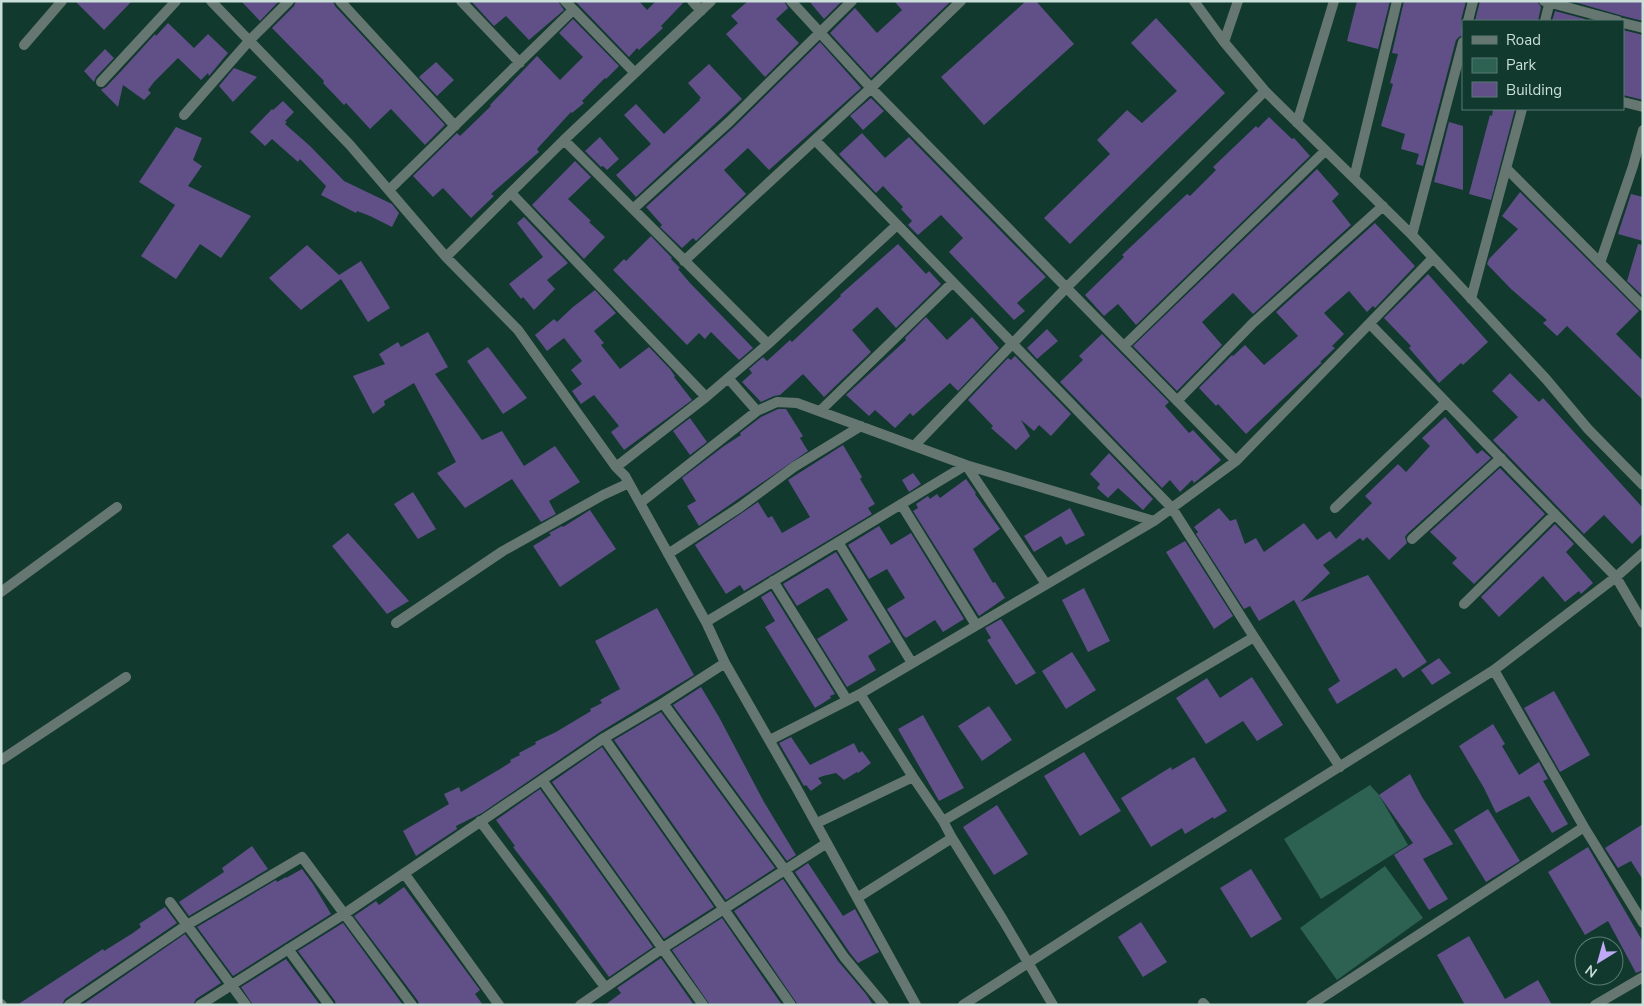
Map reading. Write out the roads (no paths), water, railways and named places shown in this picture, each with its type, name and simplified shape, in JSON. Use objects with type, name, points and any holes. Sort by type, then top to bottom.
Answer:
[{"type":"street","points":[[24,46],[62,1]]},
{"type":"street","points":[[101,82],[176,1]]},
{"type":"street","points":[[211,1],[350,145],[446,257],[518,330],[616,467],[625,476],[706,622],[725,663],[817,823],[916,1005]]},
{"type":"street","points":[[184,115],[249,41],[289,1]]},
{"type":"street","points":[[340,1],[455,126]]},
{"type":"street","points":[[461,1],[520,63]]},
{"type":"street","points":[[565,1],[635,73]]},
{"type":"street","points":[[692,1],[701,11]]},
{"type":"street","points":[[446,257],[564,140],[711,1]]},
{"type":"street","points":[[791,1],[871,88],[1236,461]]},
{"type":"street","points":[[633,209],[729,122],[852,1]]},
{"type":"street","points":[[684,260],[871,88],[961,1]]},
{"type":"street","points":[[1194,1],[1224,42],[1265,91],[1412,235],[1546,379],[1588,429],[1643,485]]},
{"type":"street","points":[[1224,42],[1238,1]]},
{"type":"street","points":[[1298,123],[1334,1]]},
{"type":"street","points":[[1354,178],[1397,1]]},
{"type":"street","points":[[1468,20],[1473,1]]},
{"type":"street","points":[[1545,20],[1548,2],[1614,20]]},
{"type":"street","points":[[389,190],[573,10]]},
{"type":"street","points":[[1624,22],[1643,28]]},
{"type":"street","points":[[1412,235],[1462,46]]},
{"type":"street","points":[[914,446],[1067,287],[1265,91]]},
{"type":"street","points":[[1624,102],[1643,107]]},
{"type":"street","points":[[1471,298],[1522,110]]},
{"type":"street","points":[[1600,263],[1633,166],[1643,130]]},
{"type":"street","points":[[564,140],[768,344]]},
{"type":"street","points":[[814,140],[1172,508],[1254,637],[1340,766]]},
{"type":"street","points":[[1124,346],[1325,151]]},
{"type":"street","points":[[1506,168],[1643,306]]},
{"type":"street","points":[[511,193],[706,397]]},
{"type":"street","points":[[1178,401],[1253,322],[1383,206]]},
{"type":"street","points":[[616,467],[706,397],[768,344],[897,225]]},
{"type":"street","points":[[770,740],[860,694],[1154,521],[1172,508],[1236,461],[1434,258]]},
{"type":"street","points":[[820,411],[953,282]]},
{"type":"street","points":[[1370,324],[1616,577],[1643,623]]},
{"type":"street","points":[[728,378],[757,411]]},
{"type":"street","points":[[640,503],[757,411],[777,402],[797,402],[966,465],[1154,521]]},
{"type":"street","points":[[1336,508],[1446,402]]},
{"type":"street","points":[[668,554],[740,507],[794,467],[861,426]]},
{"type":"street","points":[[1412,539],[1501,458]]},
{"type":"street","points":[[706,622],[966,465]]},
{"type":"street","points":[[966,465],[1046,584]]},
{"type":"street","points":[[396,623],[502,551],[603,495],[629,483]]},
{"type":"street","points":[[901,504],[976,625]]},
{"type":"street","points":[[1,592],[117,507]]},
{"type":"street","points":[[1464,604],[1555,514]]},
{"type":"street","points":[[838,542],[912,663]]},
{"type":"street","points":[[963,1005],[1494,670],[1616,577],[1643,553]]},
{"type":"street","points":[[773,581],[847,700]]},
{"type":"street","points":[[944,821],[1254,637]]},
{"type":"street","points":[[200,1005],[344,914],[604,738],[725,663]]},
{"type":"street","points":[[1494,670],[1584,827],[1643,923]]},
{"type":"street","points":[[1,760],[126,677]]},
{"type":"street","points":[[860,694],[913,777],[944,821],[952,838],[1053,1005]]},
{"type":"street","points":[[663,703],[785,870],[844,957],[884,1005]]},
{"type":"street","points":[[604,738],[791,1005]]},
{"type":"street","points":[[817,823],[913,777]]},
{"type":"street","points":[[542,780],[701,1004]]},
{"type":"street","points":[[480,821],[605,987]]},
{"type":"street","points":[[1310,1005],[1584,827]]},
{"type":"street","points":[[857,898],[952,838]]},
{"type":"street","points":[[580,1005],[663,948],[827,843]]},
{"type":"street","points":[[69,1005],[187,925],[302,857],[412,1005]]},
{"type":"street","points":[[404,873],[499,1005]]},
{"type":"street","points":[[170,902],[246,1005]]},
{"type":"street","points":[[288,949],[330,1005]]},
{"type":"street","points":[[1595,1005],[1643,977]]}]
